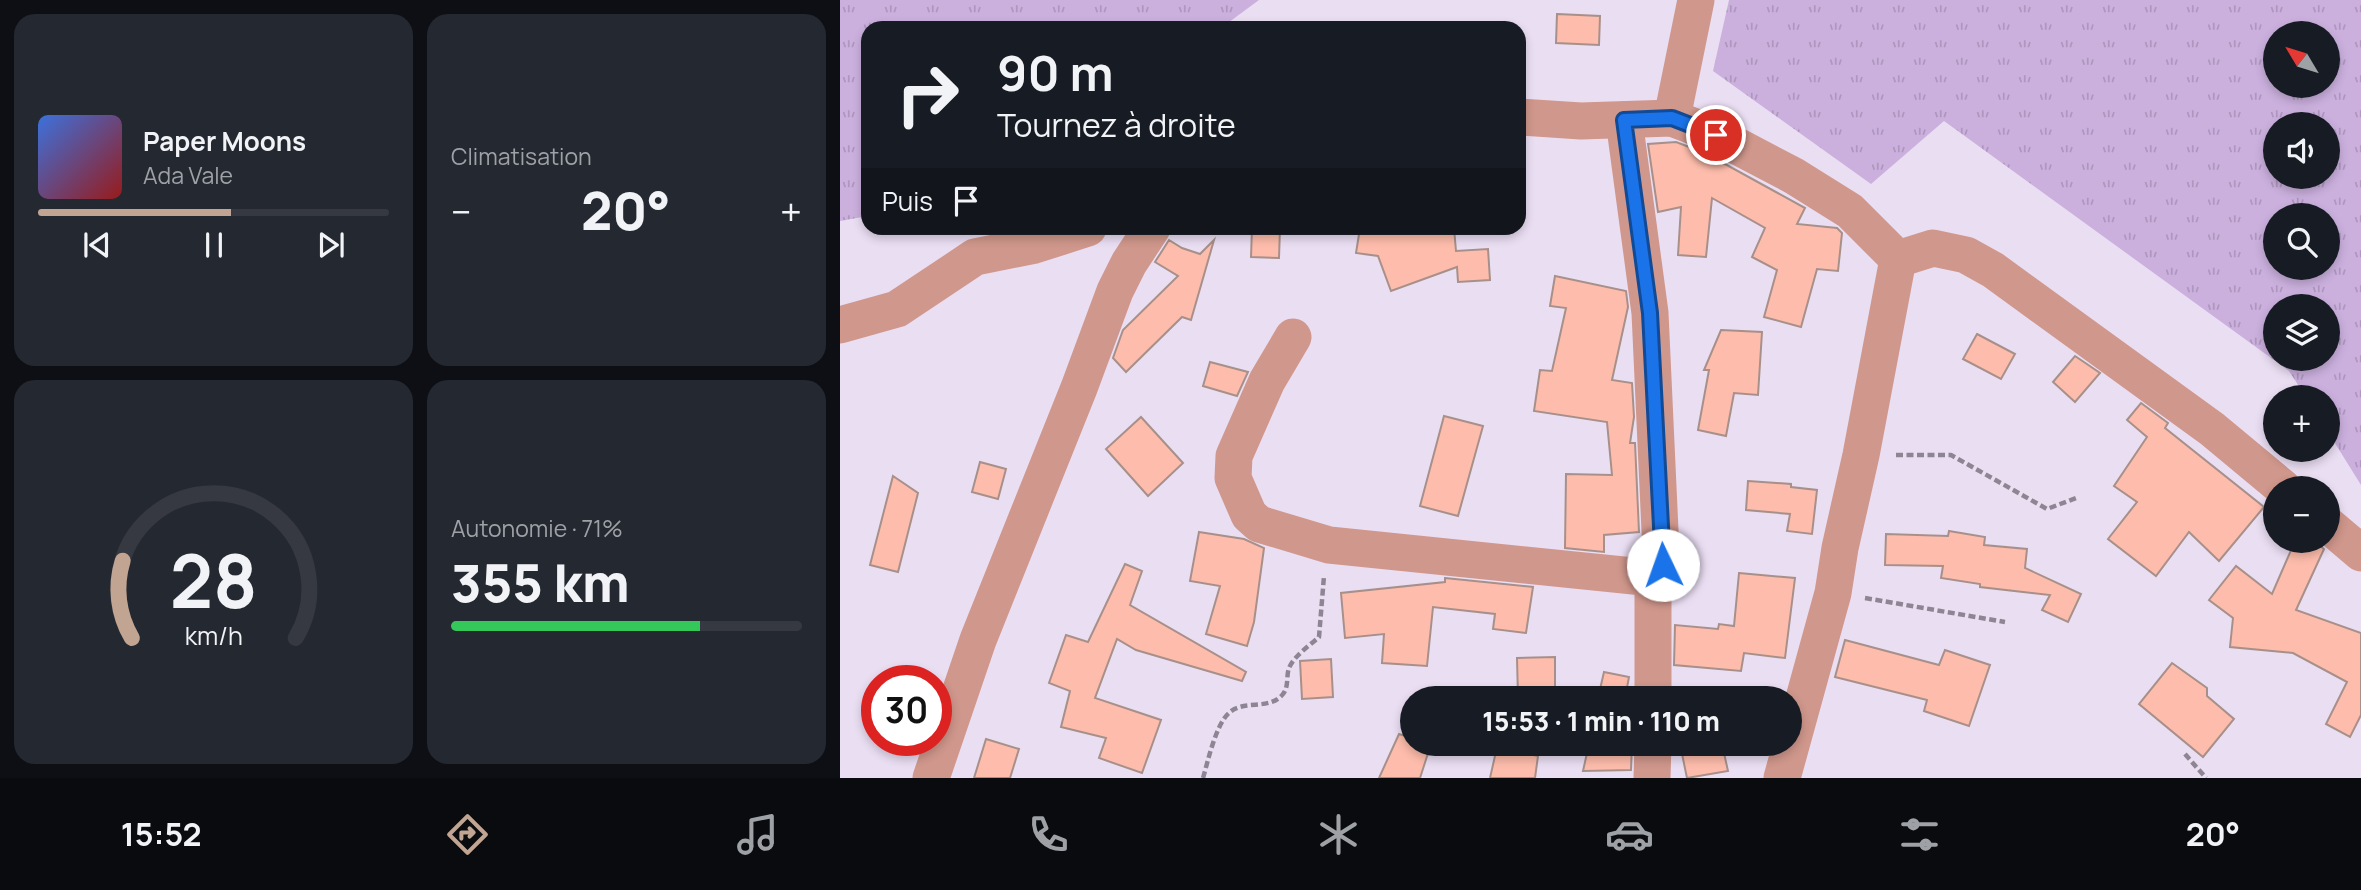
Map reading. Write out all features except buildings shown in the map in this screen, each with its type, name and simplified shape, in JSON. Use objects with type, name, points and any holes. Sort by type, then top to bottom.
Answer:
[{"type":"street","points":[[1672,118],[1696,0]]},
{"type":"street","points":[[1526,117],[1581,121],[1672,118],[1716,135],[1794,176],[1850,211],[1898,259]]},
{"type":"street","points":[[1293,337],[1267,381],[1234,456],[1233,478],[1249,515],[1259,524],[1329,545],[1653,578],[1662,574],[1650,313],[1624,120]]},
{"type":"street","points":[[840,325],[897,309],[975,257],[1035,245],[1066,235]]},
{"type":"street","points":[[930,778],[978,640],[1079,388],[1115,290],[1147,235]]},
{"type":"street","points":[[1898,259],[1933,248],[1966,255],[1984,265],[2212,429],[2269,476]]},
{"type":"street","points":[[1782,778],[1833,593],[1898,259]]},
{"type":"street","points":[[2340,535],[2361,553]]},
{"type":"street","points":[[1653,578],[1653,686]]},
{"type":"street","points":[[1652,778],[1653,756]]},
{"type":"path","points":[[1861,455],[1951,456],[2047,509],[2076,498]]},
{"type":"path","points":[[1203,778],[1223,719],[1239,706],[1267,704],[1277,700],[1285,692],[1289,669],[1298,656],[1319,637],[1329,545]]},
{"type":"path","points":[[1833,593],[2006,622]]},
{"type":"path","points":[[2185,754],[2206,778]]},
{"type":"green space","points":[[840,0],[1259,0],[1230,21],[861,21],[861,217],[840,221]]},
{"type":"green space","points":[[1729,0],[2361,0],[2361,485],[2340,451],[2340,385],[2298,385],[2289,371],[2340,371],[2340,294],[2263,294],[2263,352],[1944,121],[1871,184],[1713,71]]},
{"type":"route","points":[[1663,565],[1650,313],[1624,120],[1672,118],[1716,135]]}]
